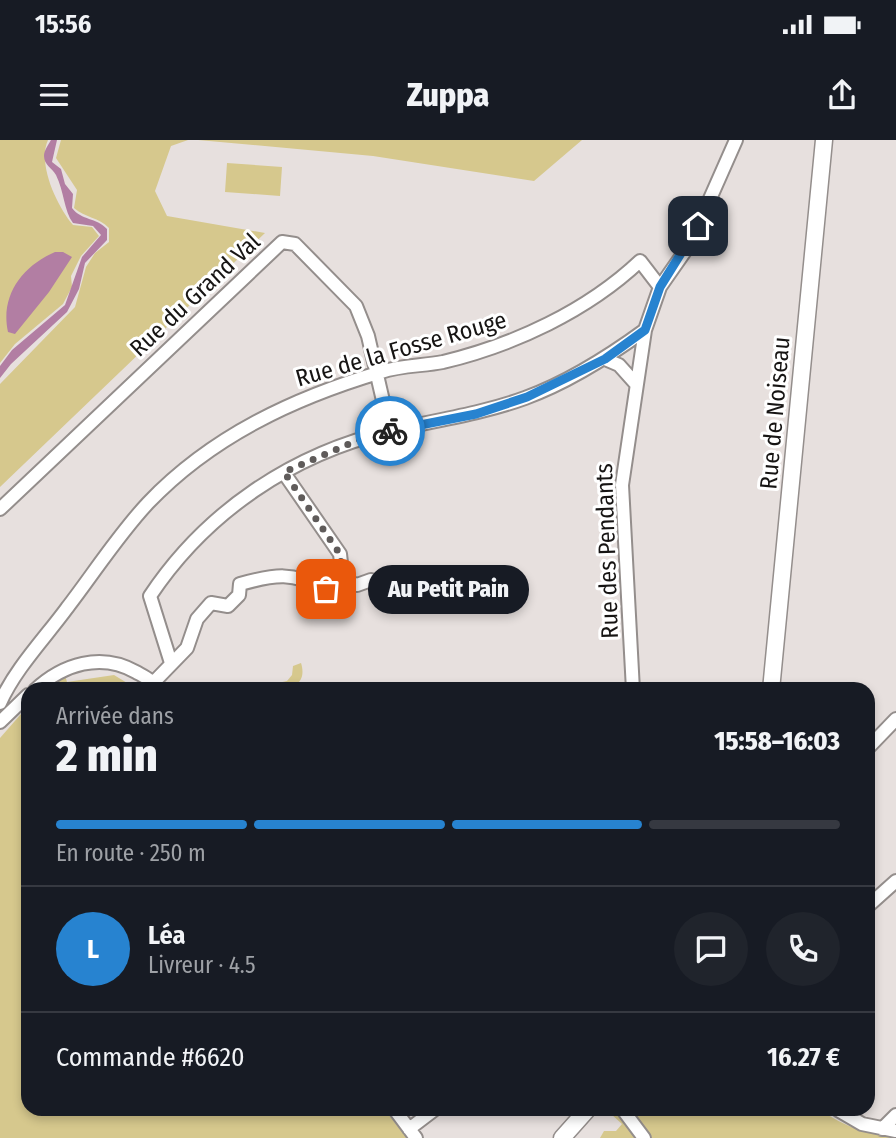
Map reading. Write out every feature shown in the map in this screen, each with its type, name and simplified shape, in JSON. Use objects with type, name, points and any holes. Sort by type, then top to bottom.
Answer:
[{"type":"street","name":"Rue des Pendants","points":[[633,682],[622,485],[645,330],[660,287],[690,244],[736,140]]},
{"type":"street","name":"Rue de Noiseau","points":[[772,682],[824,140]]},
{"type":"street","name":"Rue du Grand Val","points":[[0,509],[282,242],[295,244],[356,306],[368,336],[390,431]]},
{"type":"street","name":"Rue de la Fosse Rouge","points":[[1,711],[115,544],[149,503],[186,468],[218,444],[268,414],[309,395],[376,373],[441,362],[490,349],[535,330],[584,303],[640,261],[660,287]]},
{"type":"street","points":[[171,663],[150,596],[194,539],[258,486],[358,440],[476,414],[527,397],[605,359],[645,330]]},
{"type":"street","points":[[605,359],[619,365],[636,384]]},
{"type":"street","points":[[284,472],[340,554],[343,580]]},
{"type":"street","points":[[158,682],[171,663],[187,648],[197,619],[211,603],[228,606],[239,595],[240,584],[282,576],[302,576],[326,589],[343,580],[357,584],[371,580]]},
{"type":"street","points":[[44,682],[69,666],[100,661],[127,667],[149,682]]},
{"type":"street","points":[[1,711],[21,699]]},
{"type":"street","points":[[875,741],[896,719]]},
{"type":"street","points":[[875,900],[896,881]]},
{"type":"street","points":[[882,1129],[896,1115]]},
{"type":"street","points":[[400,1116],[413,1134],[429,1116]]},
{"type":"street","points":[[562,1138],[582,1116]]},
{"type":"street","points":[[628,1116],[644,1138]]},
{"type":"street","points":[[848,1116],[862,1124],[896,1130]]},
{"type":"shaded area","points":[[0,140],[48,140],[45,161],[55,196],[73,225],[92,227],[99,236],[81,256],[71,276],[72,287],[63,304],[15,344],[0,363]]},
{"type":"shaded area","points":[[51,140],[57,140],[52,162],[61,169],[65,184],[73,194],[72,208],[107,229],[107,240],[85,263],[79,289],[67,312],[11,364],[0,378],[0,366],[12,350],[65,305],[82,257],[101,235],[93,226],[73,223],[70,218],[56,175],[44,159]]},
{"type":"shaded area","points":[[61,140],[188,140],[171,146],[155,191],[167,216],[265,233],[0,487],[0,384],[75,307],[86,267],[95,253],[109,242],[109,228],[74,208],[77,190],[56,158]]},
{"type":"shaded area","points":[[198,140],[582,140],[534,181],[373,156]]},
{"type":"shaded area","points":[[227,163],[282,167],[280,196],[225,192]]},
{"type":"shaded area","points":[[55,252],[63,252],[72,257],[49,292],[15,334],[8,332],[7,306],[16,284],[33,265]]},
{"type":"shaded area","points":[[301,663],[302,675],[299,682],[282,682],[292,675],[293,666]]},
{"type":"shaded area","points":[[65,675],[67,682],[56,682]]},
{"type":"shaded area","points":[[114,675],[126,682],[67,682]]},
{"type":"shaded area","points":[[21,714],[21,1116],[390,1116],[407,1138],[0,1138],[0,738]]},
{"type":"shaded area","points":[[613,1116],[830,1116],[857,1129],[896,1138],[600,1138],[604,1131],[616,1131],[622,1124]]},
{"type":"way so far","points":[[326,589],[343,580],[340,554],[284,472],[358,440],[390,431]]},
{"type":"place","name":"Au Petit Pain","points":[[326,589]]},
{"type":"route","points":[[390,431],[476,414],[527,397],[605,359],[645,330],[660,287],[690,244],[698,226]]}]
